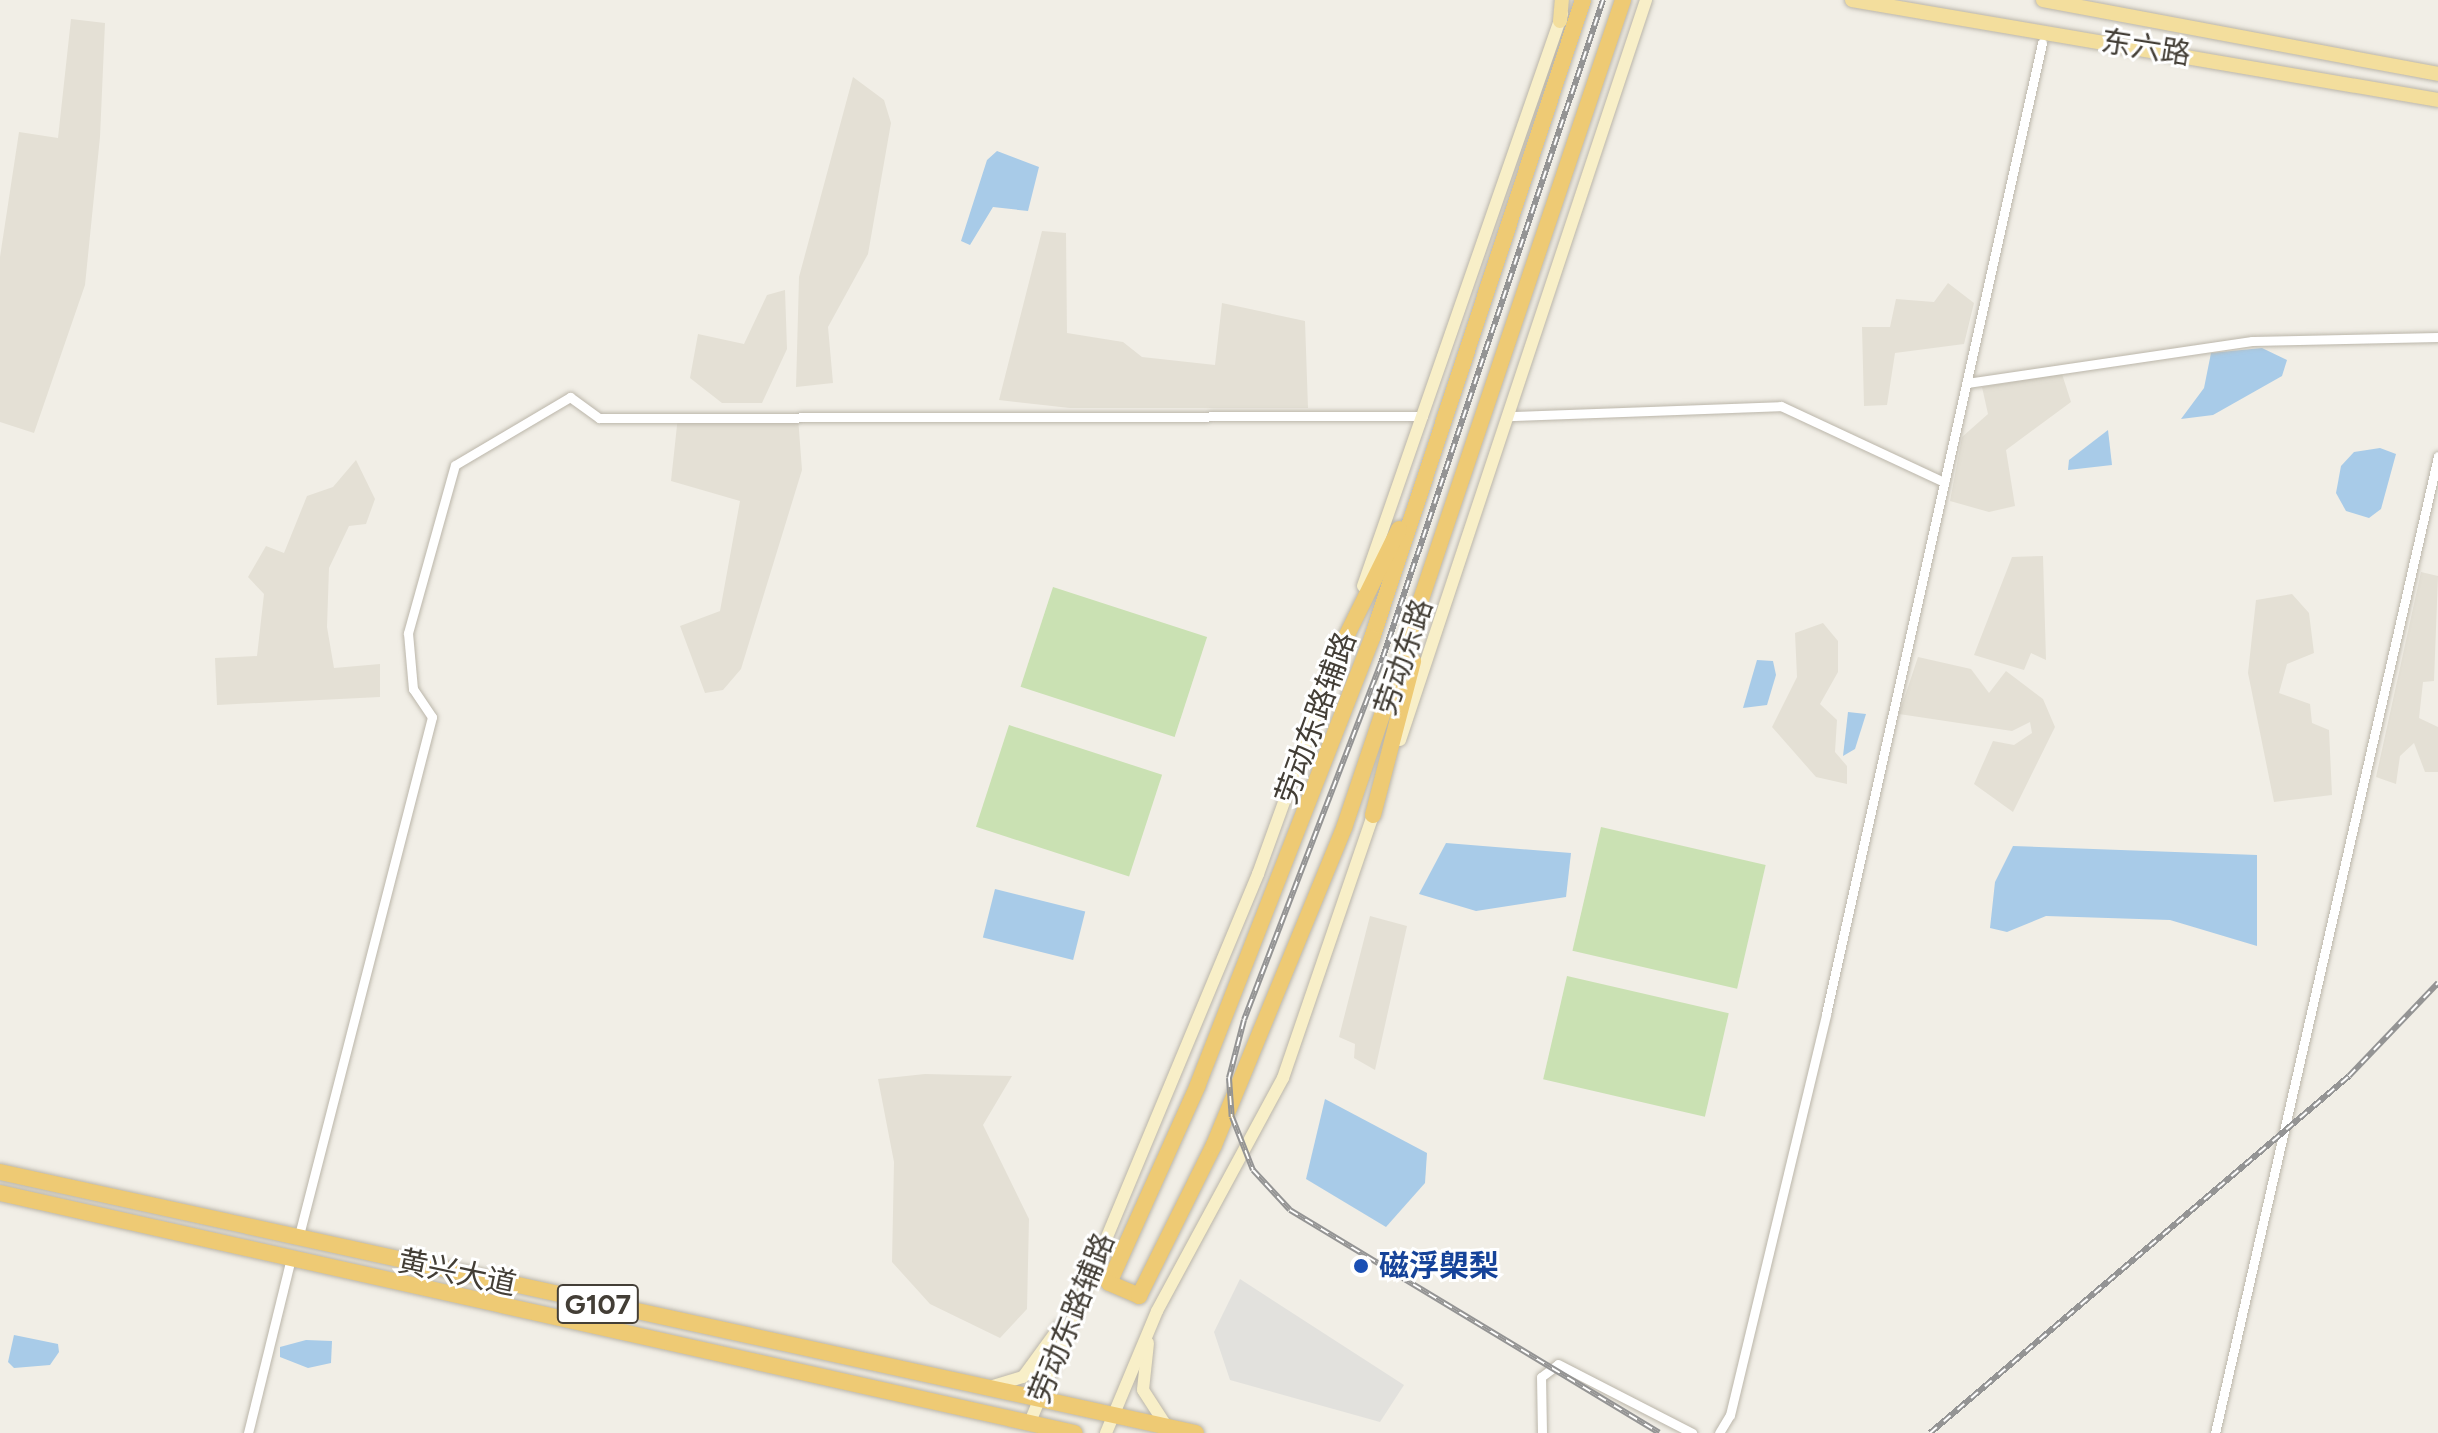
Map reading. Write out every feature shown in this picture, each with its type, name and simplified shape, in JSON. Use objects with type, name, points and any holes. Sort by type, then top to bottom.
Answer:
[{"type":"highway","name":"劳动东路","points":[[1583,0],[1458,391],[1310,804],[1109,1283],[1139,1296],[1214,1145],[1314,906],[1457,503],[1623,0]]},
{"type":"highway","points":[[1339,651],[1458,391]]},
{"type":"highway","points":[[1373,815],[1457,503]]},
{"type":"highway","name":"黄兴大道","points":[[0,1172],[1196,1433]]},
{"type":"highway","name":"黄兴大道","points":[[0,1193],[1075,1433]]},
{"type":"main road","points":[[1560,21],[1565,0]]},
{"type":"main road","points":[[1106,1433],[1157,1311],[1283,1078],[1512,416],[1646,0]]},
{"type":"main road","name":"东六路","points":[[1852,0],[2438,100]]},
{"type":"main road","name":"东六路","points":[[2043,0],[2438,74]]},
{"type":"main road","name":"劳动东路辅路","points":[[1030,1422],[1099,1246],[1263,862],[1560,21]]},
{"type":"main road","points":[[982,1387],[1012,1384],[1034,1367],[1099,1246]]},
{"type":"main road","points":[[1157,1311],[1143,1390],[1152,1413],[1171,1427]]},
{"type":"street","points":[[1719,1433],[1730,1415],[1822,1029],[2042,43]]},
{"type":"street","points":[[1967,383],[2252,341],[2438,337]]},
{"type":"street","points":[[298,1239],[432,717],[413,689],[408,633],[455,465],[570,397],[599,418],[1423,416]]},
{"type":"street","points":[[1512,416],[1781,406],[1944,482]]},
{"type":"street","points":[[2215,1433],[2438,456]]},
{"type":"street","points":[[248,1433],[291,1258]]},
{"type":"street","points":[[1542,1433],[1541,1377],[1558,1364],[1692,1433]]},
{"type":"shaded area","points":[[71,19],[105,23],[100,137],[85,285],[34,433],[0,422],[0,257],[19,132],[58,138]]},
{"type":"shaded area","points":[[853,77],[884,100],[891,123],[868,254],[828,327],[833,383],[796,387],[799,277]]},
{"type":"shaded area","points":[[1042,231],[1066,233],[1067,333],[1123,342],[1142,357],[1215,365],[1222,303],[1305,321],[1308,408],[1070,408],[999,400]]},
{"type":"shaded area","points":[[1948,283],[1974,303],[1964,344],[1895,353],[1887,405],[1864,406],[1862,327],[1890,327],[1896,299],[1934,302]]},
{"type":"shaded area","points":[[785,290],[787,349],[762,403],[722,403],[690,378],[698,334],[744,344],[767,295]]},
{"type":"shaded area","points":[[2062,374],[2071,402],[2006,450],[2015,506],[1989,512],[1950,501],[1962,437],[1988,414],[1982,387]]},
{"type":"shaded area","points":[[678,416],[798,417],[802,470],[741,669],[723,690],[705,693],[680,626],[720,611],[740,501],[671,481]]},
{"type":"shaded area","points":[[356,460],[375,499],[366,524],[349,526],[329,568],[327,627],[334,668],[380,664],[380,697],[217,705],[215,658],[257,656],[264,594],[248,577],[266,546],[284,553],[307,496],[333,487]]},
{"type":"shaded area","points":[[2043,556],[2046,660],[2031,653],[2024,670],[1974,655],[2012,557]]},
{"type":"shaded area","points":[[2421,572],[2438,576],[2434,681],[2423,682],[2419,718],[2438,727],[2438,772],[2425,772],[2414,743],[2400,756],[2396,784],[2376,777]]},
{"type":"shaded area","points":[[2292,594],[2309,613],[2314,653],[2287,664],[2279,693],[2310,704],[2312,723],[2329,730],[2332,795],[2274,802],[2248,673],[2256,600]]},
{"type":"shaded area","points":[[1823,623],[1838,641],[1838,672],[1820,704],[1837,720],[1835,752],[1847,766],[1847,784],[1816,777],[1772,727],[1797,677],[1795,633]]},
{"type":"shaded area","points":[[1918,657],[1971,669],[1989,693],[2006,671],[2043,699],[2055,727],[2013,812],[1974,784],[1993,741],[2014,745],[2032,733],[2030,722],[2012,731],[1899,714]]},
{"type":"shaded area","points":[[1370,916],[1407,926],[1375,1070],[1354,1058],[1355,1044],[1339,1037]]},
{"type":"shaded area","points":[[925,1074],[1012,1076],[983,1125],[1029,1219],[1027,1309],[1000,1338],[930,1304],[892,1262],[894,1162],[878,1079]]},
{"type":"shaded area","points":[[1240,1279],[1404,1385],[1380,1422],[1230,1380],[1214,1332]]},
{"type":"green space","points":[[1053,587],[1207,637],[1175,737],[1021,687]]},
{"type":"green space","points":[[1009,725],[1162,775],[1129,877],[976,827]]},
{"type":"green space","points":[[1601,827],[1766,865],[1737,989],[1572,951]]},
{"type":"green space","points":[[1567,976],[1729,1013],[1705,1117],[1543,1079]]},
{"type":"water","points":[[997,151],[1039,167],[1028,211],[993,207],[970,245],[961,241],[987,160]]},
{"type":"water","points":[[2262,348],[2287,360],[2282,376],[2213,415],[2181,419],[2204,388],[2211,353]]},
{"type":"water","points":[[2108,430],[2112,465],[2068,470],[2069,460]]},
{"type":"water","points":[[2380,448],[2396,454],[2381,509],[2369,518],[2346,511],[2336,493],[2341,466],[2354,452]]},
{"type":"water","points":[[1757,660],[1773,661],[1776,675],[1767,705],[1743,708]]},
{"type":"water","points":[[1848,712],[1866,714],[1855,749],[1843,756]]},
{"type":"water","points":[[1446,843],[1571,853],[1566,897],[1476,911],[1419,894]]},
{"type":"water","points":[[2013,846],[2257,855],[2257,946],[2170,920],[2046,916],[2007,932],[1990,928],[1995,882]]},
{"type":"water","points":[[995,889],[1085,911],[1073,960],[983,938]]},
{"type":"water","points":[[1325,1099],[1427,1153],[1425,1183],[1386,1227],[1306,1179]]},
{"type":"water","points":[[14,1335],[58,1344],[59,1352],[50,1365],[14,1368],[8,1362]]},
{"type":"water","points":[[306,1340],[332,1341],[331,1363],[308,1368],[280,1357],[280,1347]]},
{"type":"railway","points":[[1603,0],[1381,663],[1244,1020],[1229,1078],[1232,1117],[1253,1170],[1290,1210],[1659,1433]]},
{"type":"railway","points":[[1930,1433],[2349,1076],[2438,983]]},
{"type":"place","name":"磁浮㮾梨","points":[[1361,1266]]}]
